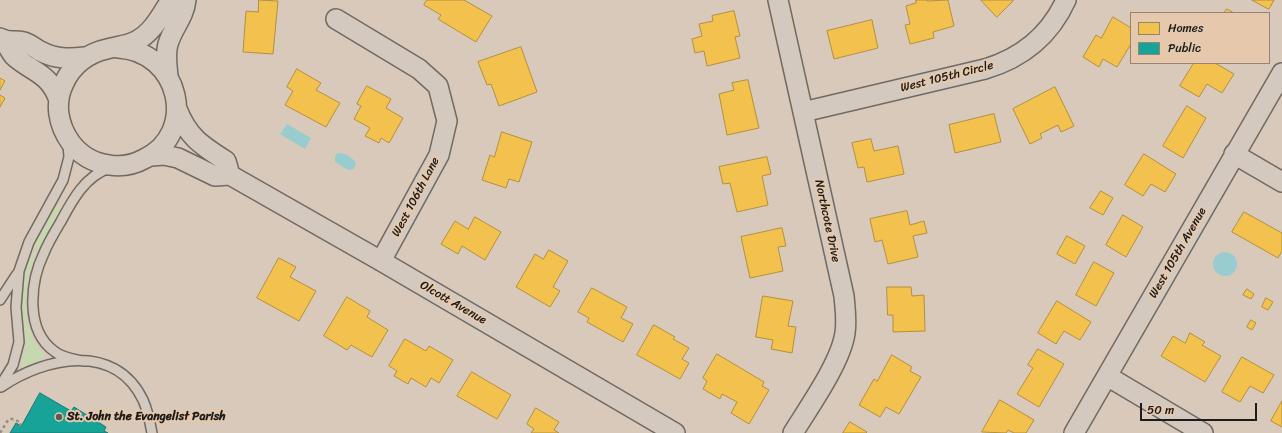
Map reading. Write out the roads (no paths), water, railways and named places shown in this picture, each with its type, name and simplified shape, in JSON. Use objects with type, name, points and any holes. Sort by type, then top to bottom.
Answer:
[{"type":"street","points":[[3,40],[23,41],[44,53],[61,59],[85,57],[99,51],[118,48],[136,41],[150,31],[169,3],[173,0]]},
{"type":"street","points":[[168,76],[168,46],[173,31],[185,11],[186,0]]},
{"type":"street","name":"Northcote Drive","points":[[778,0],[844,296],[846,321],[843,340],[835,360],[793,433]]},
{"type":"street","name":"West 105th Circle","points":[[803,112],[985,69],[1006,61],[1030,48],[1040,38],[1057,17],[1066,0]]},
{"type":"street","name":"West 106th Lane","points":[[336,19],[419,69],[438,86],[447,121],[439,155],[381,261]]},
{"type":"street","points":[[3,40],[14,56],[41,74],[51,84],[59,100]]},
{"type":"street","points":[[118,48],[133,49],[149,57],[163,69],[168,76],[175,93],[177,109],[183,124],[191,136],[226,161],[230,175]]},
{"type":"street","points":[[85,57],[68,74],[63,83],[59,100],[60,121],[67,138],[72,145],[87,158],[95,162],[114,166],[130,165],[151,156],[167,139],[174,123],[177,109]]},
{"type":"street","name":"West 105th Avenue","points":[[1074,433],[1282,73]]},
{"type":"street","points":[[1234,154],[1282,182]]},
{"type":"street","name":"Olcott Avenue","points":[[151,156],[164,155],[178,158],[215,176],[230,175],[381,261],[675,433]]},
{"type":"street","points":[[1107,376],[1203,433]]},
{"type":"lane","points":[[0,387],[13,365],[19,342],[16,296],[19,271],[29,242],[58,192],[65,174],[69,157],[67,138]]},
{"type":"lane","points":[[114,166],[97,173],[90,178],[73,200],[43,254],[34,287],[35,324],[40,335],[48,346],[58,354],[71,359],[106,366],[119,372],[129,381],[144,402],[152,433]]},
{"type":"lane","points":[[0,300],[19,271]]},
{"type":"lane","points":[[0,387],[39,367],[62,361],[83,361]]},
{"type":"water","points":[[287,124],[311,138],[305,149],[280,134]]},
{"type":"water","points":[[338,153],[346,154],[353,160],[356,164],[354,169],[348,170],[335,162],[335,156]]},
{"type":"water","points":[[1225,252],[1233,256],[1237,264],[1233,272],[1225,276],[1217,272],[1213,264],[1217,256]]},
{"type":"place","name":"St. John the Evangelist Parish","points":[[59,417]]}]
